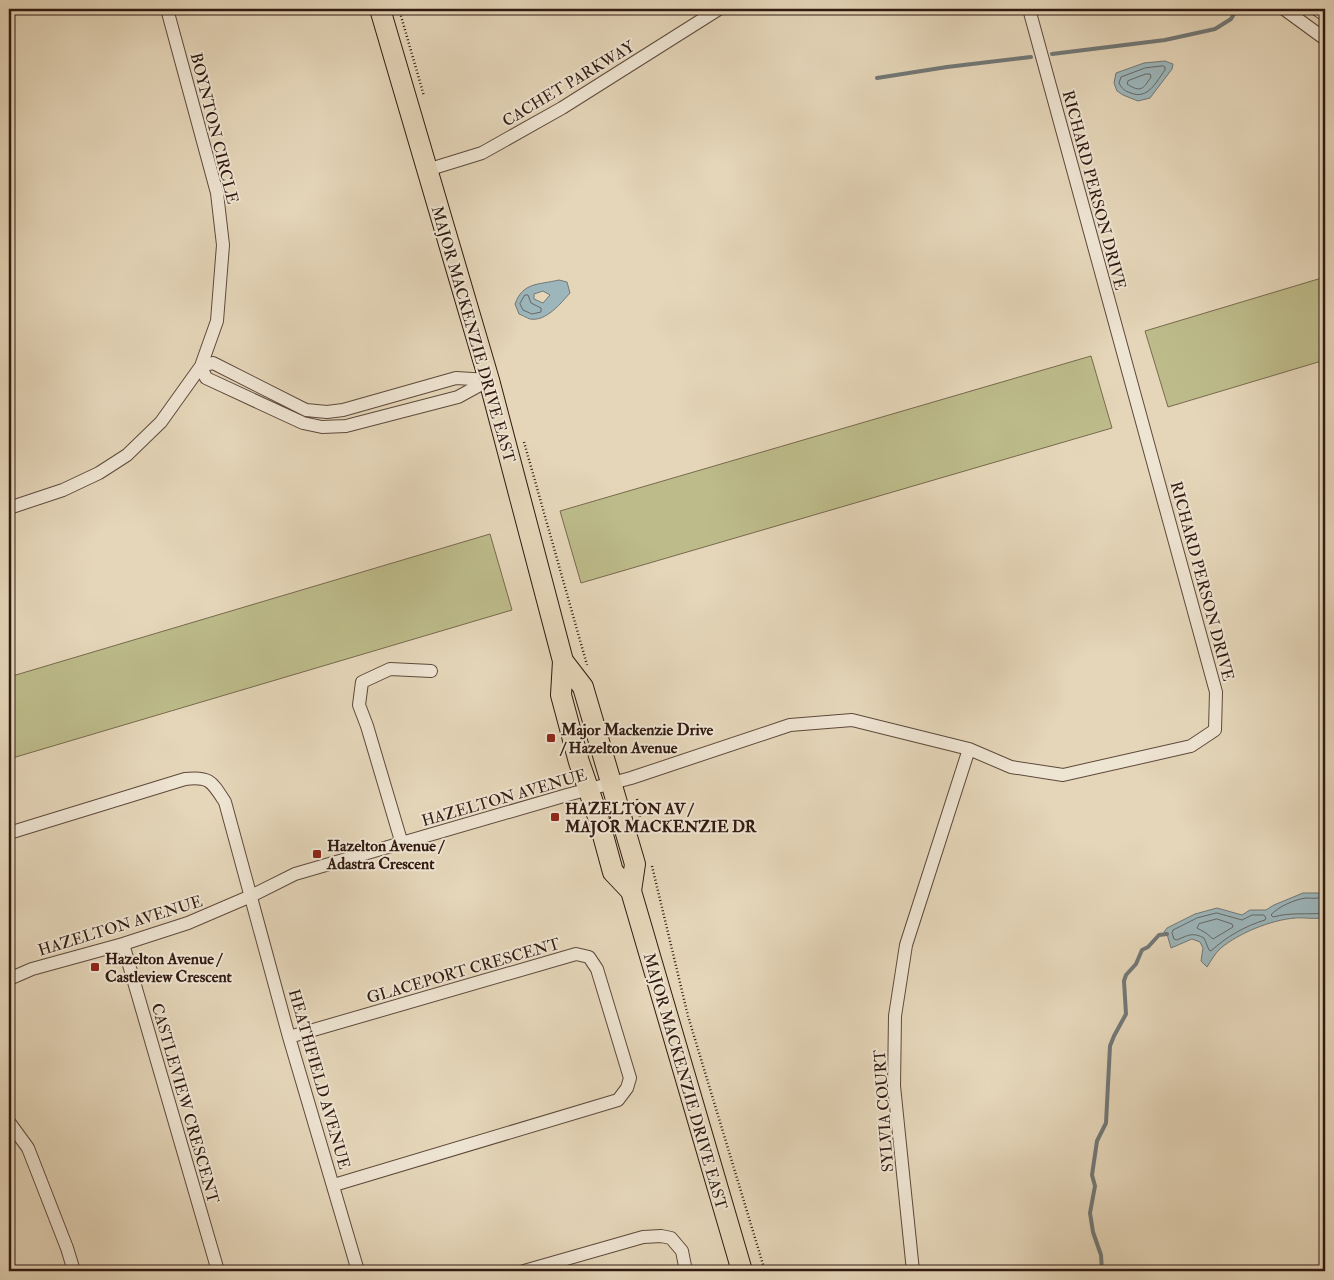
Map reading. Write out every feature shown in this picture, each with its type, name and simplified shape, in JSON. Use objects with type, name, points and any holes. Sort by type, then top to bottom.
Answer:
[{"type":"main road","name":"MAJOR MACKENZIE DRIVE EAST","points":[[380,9],[489,380],[563,662],[561,695],[588,790],[613,872],[631,890]]},
{"type":"main road","name":"MAJOR MACKENZIE DRIVE EAST","points":[[563,662],[583,687],[612,784],[635,864],[631,890],[742,1271]]},
{"type":"street","name":"BOYNTON CIRCLE","points":[[9,508],[63,490],[99,473],[127,455],[162,422],[201,366],[217,320],[224,245],[216,193],[167,9]]},
{"type":"street","name":"CACHET PARKWAY","points":[[427,170],[482,153],[562,108],[719,9]]},
{"type":"street","name":"RICHARD PERSON DRIVE","points":[[612,784],[790,725],[852,720],[969,749],[1011,767],[1063,775],[1191,746],[1215,730],[1216,692],[1029,9]]},
{"type":"street","points":[[1284,9],[1325,39]]},
{"type":"street","points":[[1316,9],[1325,15]]},
{"type":"street","points":[[213,363],[306,410],[327,412],[342,410],[456,378],[489,380],[461,396],[346,426],[322,427],[303,423],[206,378],[201,366],[213,363]]},
{"type":"street","points":[[342,410],[346,426]]},
{"type":"street","points":[[402,844],[367,726],[359,706],[360,693],[362,682],[390,669],[431,671]]},
{"type":"street","name":"SYLVIA COURT","points":[[913,1271],[894,1086],[895,1016],[906,945],[969,749]]},
{"type":"street","name":"HEATHFIELD AVENUE","points":[[9,833],[185,779],[198,778],[210,781],[225,802],[290,1037],[358,1271]]},
{"type":"street","name":"HAZELTON AVENUE","points":[[9,979],[32,969],[123,944],[188,923],[252,896],[295,874],[612,784]]},
{"type":"street","name":"CASTLEVIEW CRESCENT","points":[[123,944],[218,1271]]},
{"type":"street","name":"GLACEPORT CRESCENT","points":[[290,1037],[576,954],[589,957],[597,969],[630,1078],[627,1088],[618,1100],[334,1185]]},
{"type":"street","points":[[9,1122],[28,1148],[67,1248],[74,1271]]},
{"type":"street","points":[[524,1271],[643,1237],[661,1236],[671,1238],[682,1251],[686,1271]]},
{"type":"path","points":[[637,799],[642,825]]},
{"type":"path","points":[[652,864],[688,1016],[765,1271]]},
{"type":"shaded area","points":[[1325,277],[1325,360],[1168,407],[1145,331]]},
{"type":"shaded area","points":[[1091,356],[1112,428],[581,583],[560,511]]},
{"type":"shaded area","points":[[490,534],[512,610],[9,759],[9,677]]},
{"type":"water","points":[[1165,61],[1173,64],[1172,69],[1150,98],[1138,101],[1117,91],[1114,83],[1116,73],[1144,63]]},
{"type":"water","points":[[559,280],[567,282],[570,293],[558,306],[542,318],[530,319],[519,314],[515,304],[522,292],[538,284]],"holes":[[[543,291],[550,295],[543,303],[534,299],[534,294]]]},
{"type":"water","points":[[1325,888],[1325,917],[1286,919],[1256,928],[1228,942],[1215,955],[1207,967],[1201,961],[1203,948],[1200,942],[1192,939],[1171,948],[1167,934],[1164,932],[1167,928],[1195,914],[1217,908],[1242,915],[1250,910],[1266,910],[1303,893],[1319,893]]},
{"type":"waterway","points":[[1052,54],[1165,40],[1215,29],[1231,19],[1237,9]]},
{"type":"waterway","points":[[877,78],[1031,57]]},
{"type":"waterway","points":[[1102,1271],[1101,1255],[1093,1232],[1090,1213],[1095,1186],[1092,1175],[1097,1141],[1106,1123],[1110,1046],[1126,1014],[1124,981],[1126,975],[1136,964],[1142,950],[1148,947],[1159,935],[1167,934]]},
{"type":"place","name":"Major Mackenzie Drive / Hazelton Avenue","points":[[551,738]]},
{"type":"place","name":"HAZELTON AV / MAJOR MACKENZIE DR","points":[[555,817]]},
{"type":"place","name":"Hazelton Avenue / Adastra Crescent","points":[[317,854]]},
{"type":"place","name":"Hazelton Avenue / Castleview Crescent","points":[[95,967]]}]
